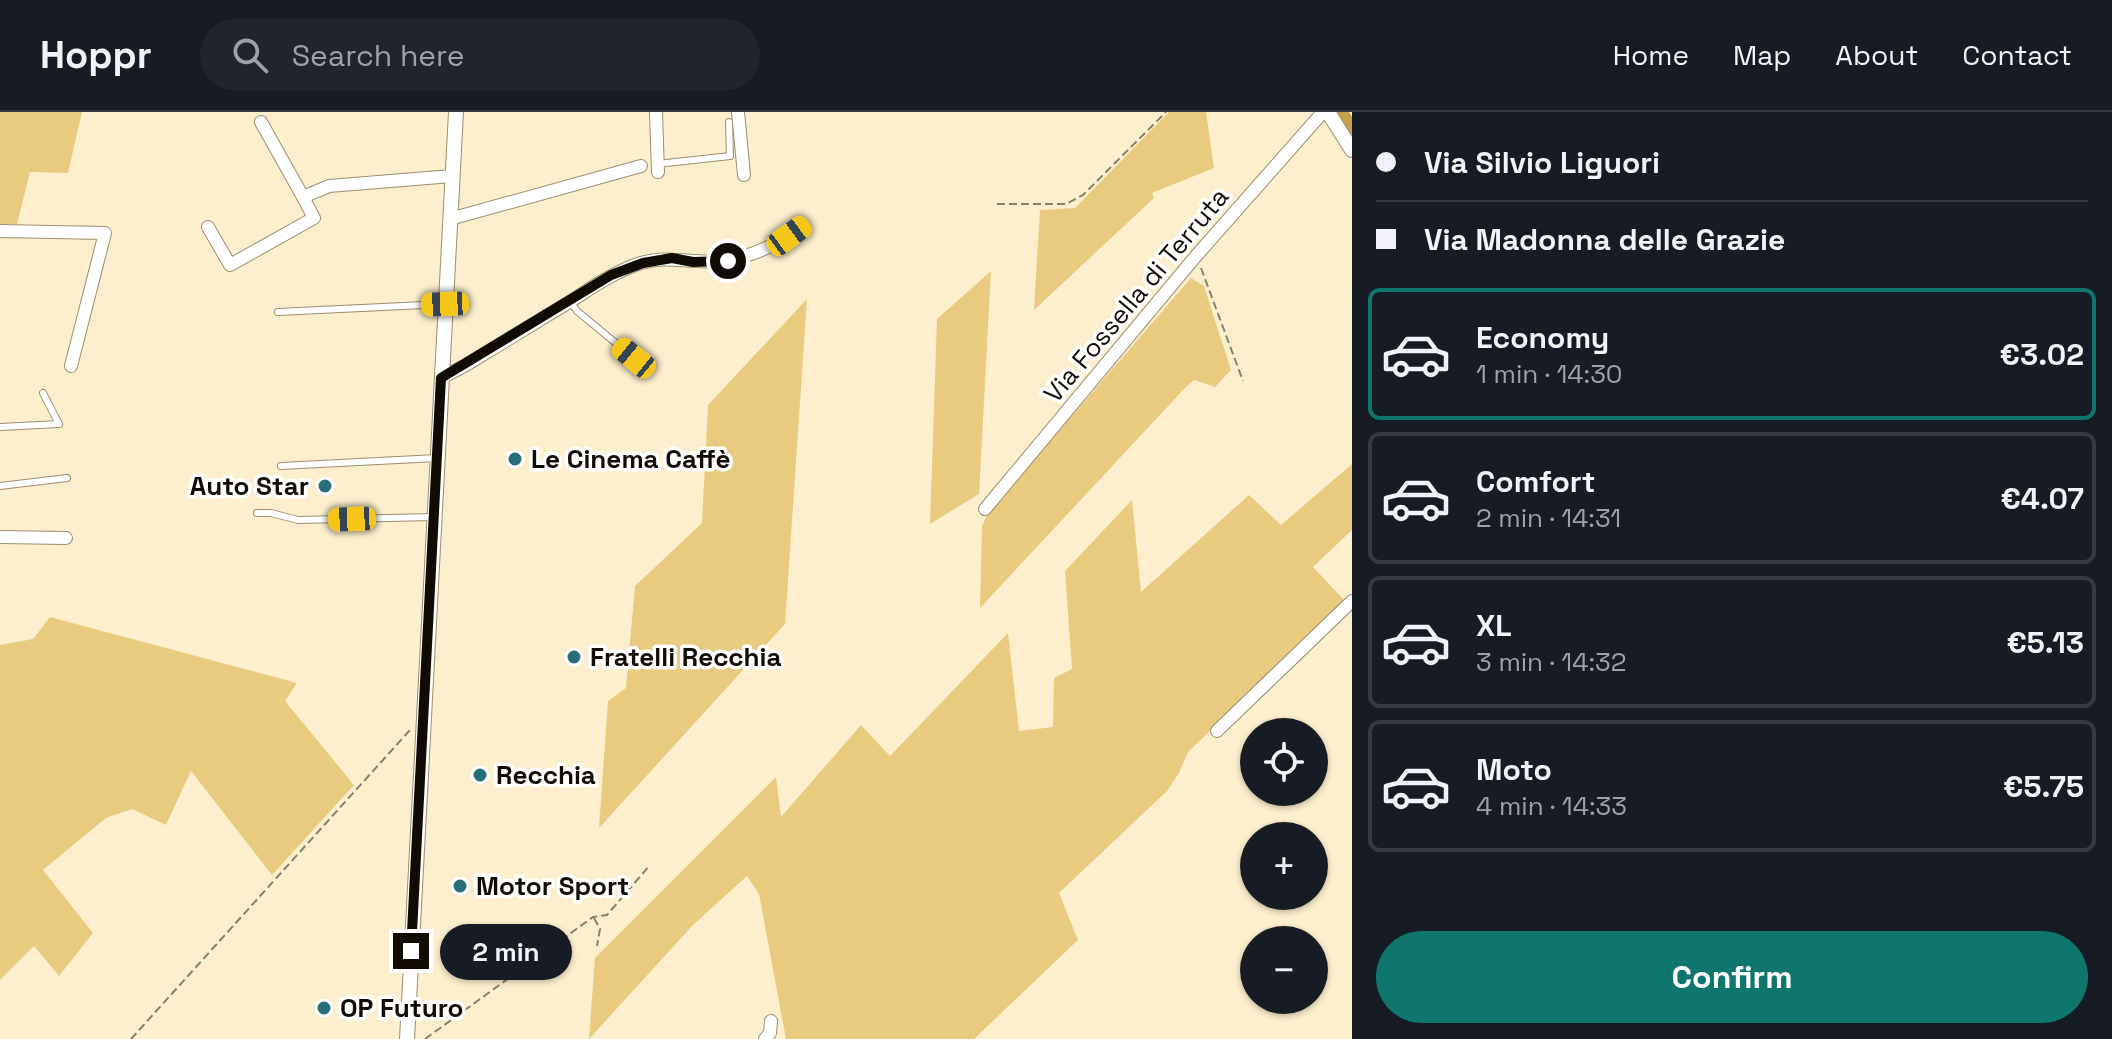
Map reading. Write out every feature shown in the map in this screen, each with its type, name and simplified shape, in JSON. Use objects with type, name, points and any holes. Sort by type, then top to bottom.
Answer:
[{"type":"street","points":[[407,1039],[456,112]]},
{"type":"street","points":[[656,112],[658,168]]},
{"type":"street","points":[[1325,112],[1352,150]]},
{"type":"street","name":"Via Fossella di Terruta","points":[[985,509],[1196,256],[1325,112]]},
{"type":"street","points":[[733,117],[744,175]]},
{"type":"street","points":[[208,227],[230,265],[314,218],[261,122]]},
{"type":"street","points":[[450,219],[641,166]]},
{"type":"street","points":[[303,197],[329,186],[452,176]]},
{"type":"street","points":[[441,378],[611,275],[643,263],[672,258],[693,262],[728,261],[775,246],[803,226]]},
{"type":"street","points":[[0,231],[105,233],[71,366]]},
{"type":"street","points":[[0,537],[66,538]]},
{"type":"street","points":[[1217,731],[1352,601]]},
{"type":"street","points":[[765,1039],[770,1033],[771,1021]]},
{"type":"lane","points":[[658,168],[730,156],[733,117]]},
{"type":"lane","points":[[570,301],[577,311],[634,358]]},
{"type":"lane","points":[[278,312],[445,304]]},
{"type":"lane","points":[[0,427],[59,424],[43,393]]},
{"type":"lane","points":[[281,466],[437,458]]},
{"type":"lane","points":[[0,486],[67,478]]},
{"type":"lane","points":[[257,513],[298,520],[433,517]]},
{"type":"path","points":[[997,204],[1066,204],[1083,195],[1166,112]]},
{"type":"path","points":[[1196,256],[1243,381]]},
{"type":"path","points":[[131,1039],[410,730],[423,728]]},
{"type":"path","points":[[425,1039],[593,917],[607,915],[650,865]]},
{"type":"path","points":[[593,917],[600,929],[597,946]]},
{"type":"shaded area","points":[[0,112],[82,112],[68,173],[30,172],[17,224],[0,224]]},
{"type":"shaded area","points":[[1169,112],[1206,112],[1214,168],[1152,193],[1154,198],[1034,310],[1040,210],[1075,208]]},
{"type":"shaded area","points":[[991,271],[979,494],[930,524],[937,319]]},
{"type":"shaded area","points":[[1191,278],[1204,286],[1231,370],[1215,387],[1194,380],[1185,388],[980,608],[982,526],[988,513]]},
{"type":"shaded area","points":[[807,299],[785,624],[599,828],[608,701],[626,688],[635,586],[702,523],[708,405]]},
{"type":"shaded area","points":[[1352,464],[1352,530],[1313,567],[1346,602],[1188,752],[1167,791],[1059,893],[1078,940],[974,1039],[786,1039],[759,894],[747,876],[693,925],[589,1039],[595,958],[776,777],[781,817],[861,725],[890,756],[1008,633],[1019,731],[1053,727],[1054,678],[1072,669],[1065,571],[1132,500],[1141,592],[1249,495],[1281,525]]},
{"type":"shaded area","points":[[50,617],[297,683],[285,701],[354,785],[272,875],[191,771],[166,825],[132,809],[106,818],[43,870],[93,933],[59,976],[34,946],[0,980],[0,645],[33,639]]},
{"type":"waterway","points":[[1342,112],[1352,128]]},
{"type":"place","name":"Le Cinema Caffè","points":[[515,459]]},
{"type":"place","name":"Auto Star","points":[[325,486]]},
{"type":"place","name":"Fratelli Recchia","points":[[574,657]]},
{"type":"place","name":"Recchia","points":[[480,775]]},
{"type":"place","name":"Motor Sport","points":[[460,886]]},
{"type":"place","name":"OP Futuro","points":[[324,1008]]},
{"type":"route","points":[[411,951],[441,378],[611,275],[643,263],[672,258],[693,262],[728,261]]}]
